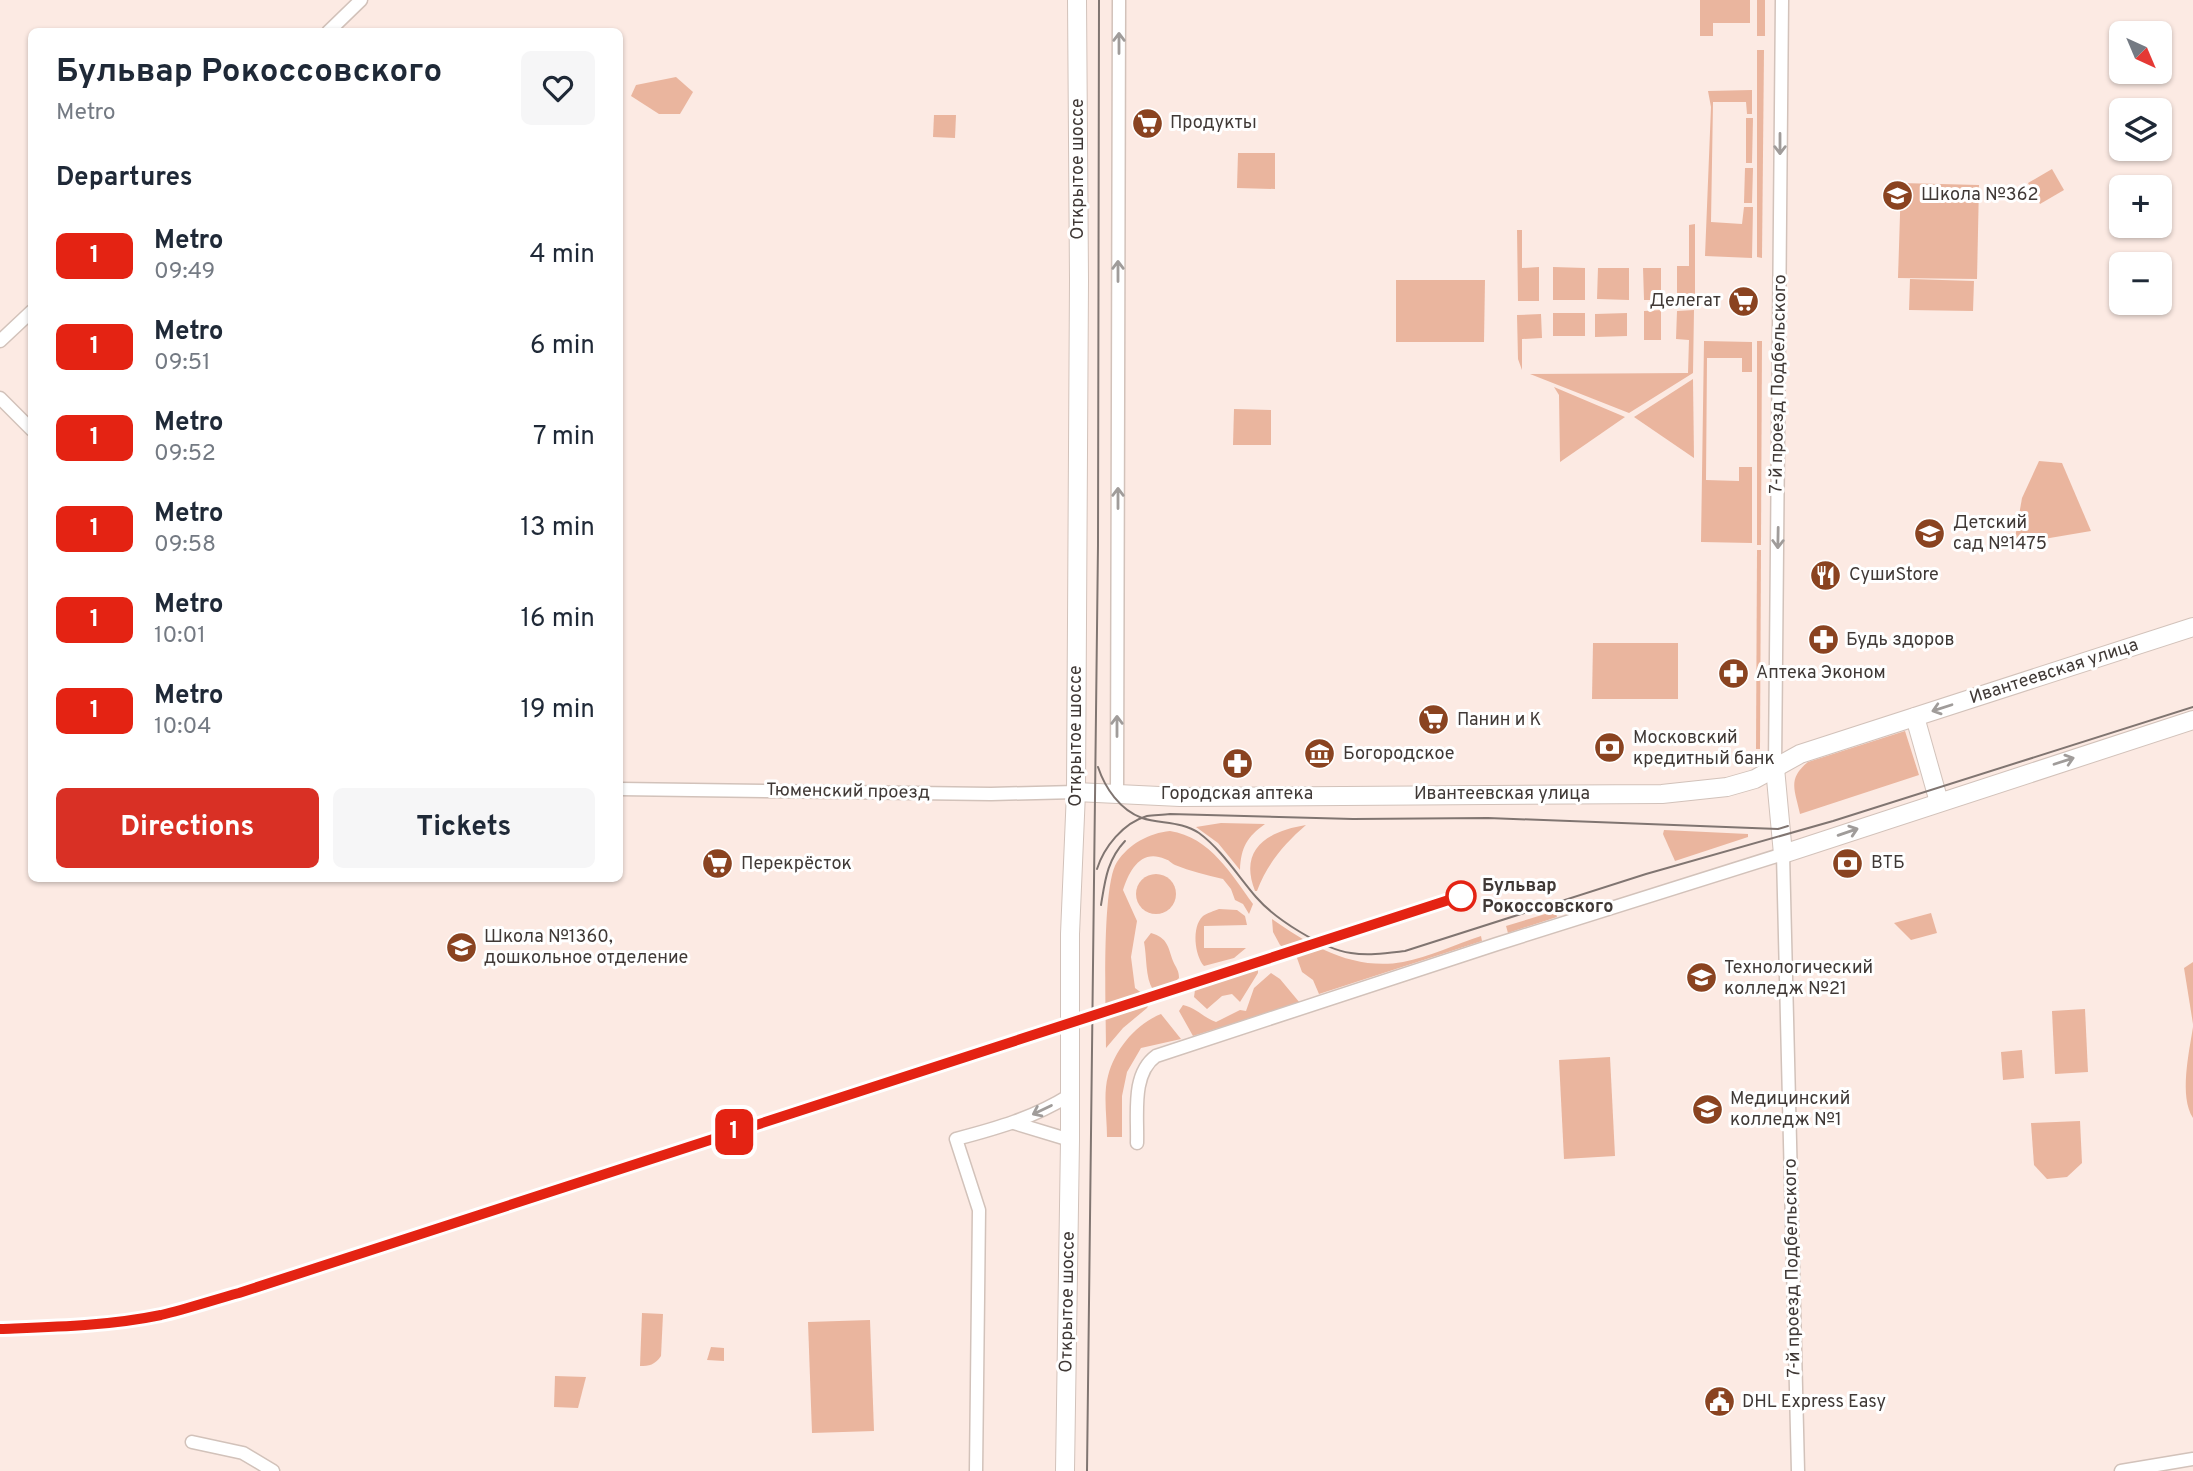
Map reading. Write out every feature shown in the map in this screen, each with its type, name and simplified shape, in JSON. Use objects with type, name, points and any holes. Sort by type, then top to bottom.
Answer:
[{"type":"street","points":[[332,28],[361,0]]},
{"type":"street","name":"Открытое шоссе","points":[[1065,1471],[1070,934],[1076,792],[1079,280],[1077,0]]},
{"type":"street","points":[[1117,794],[1119,0]]},
{"type":"street","name":"7-й проезд Подбельского","points":[[1775,768],[1782,0]]},
{"type":"street","points":[[0,341],[28,315]]},
{"type":"street","points":[[0,398],[28,426]]},
{"type":"street","name":"Ивантеевская улица","points":[[1076,792],[1180,797],[1662,794],[1727,787],[1755,779],[1800,754],[2193,627]]},
{"type":"street","points":[[1915,717],[1939,802]]},
{"type":"street","points":[[1137,1143],[1140,1075],[1148,1062],[1156,1056],[2193,720]]},
{"type":"street","points":[[1775,768],[1783,854]]},
{"type":"street","name":"Тюменский проезд","points":[[623,789],[991,794],[1076,792]]},
{"type":"street","name":"7-й проезд Подбельского","points":[[1783,854],[1798,1471]]},
{"type":"street","points":[[976,1471],[979,1210],[956,1139],[1014,1124],[1070,1095]]},
{"type":"street","points":[[1014,1124],[1070,1140]]},
{"type":"street","points":[[192,1442],[243,1453],[273,1471]]},
{"type":"street","points":[[2121,1471],[2193,1459]]},
{"type":"shaded area","points":[[1700,0],[1750,0],[1750,23],[1713,23],[1713,36],[1700,36]]},
{"type":"shaded area","points":[[1757,0],[1765,0],[1765,36],[1757,36]]},
{"type":"shaded area","points":[[1757,50],[1764,50],[1762,258],[1757,257]]},
{"type":"shaded area","points":[[676,77],[693,92],[680,114],[659,114],[631,96],[636,85]]},
{"type":"shaded area","points":[[1752,90],[1752,114],[1747,114],[1746,102],[1713,102],[1711,222],[1742,224],[1744,207],[1753,207],[1752,258],[1705,256],[1711,107],[1708,91]]},
{"type":"shaded area","points":[[934,115],[956,115],[955,138],[933,137]]},
{"type":"shaded area","points":[[1746,118],[1753,118],[1752,163],[1746,163]]},
{"type":"shaded area","points":[[1238,153],[1275,153],[1275,189],[1237,188]]},
{"type":"shaded area","points":[[1745,168],[1753,168],[1752,203],[1744,203]]},
{"type":"shaded area","points":[[2052,169],[2064,190],[2040,204],[2028,183]]},
{"type":"shaded area","points":[[1901,183],[1979,185],[1977,279],[1898,278]]},
{"type":"shaded area","points":[[1695,224],[1695,297],[1677,297],[1677,266],[1689,266],[1689,225]]},
{"type":"shaded area","points":[[1517,230],[1522,230],[1522,268],[1539,267],[1539,301],[1518,301]]},
{"type":"shaded area","points":[[1553,267],[1585,268],[1585,300],[1553,300]]},
{"type":"shaded area","points":[[1598,268],[1629,268],[1629,300],[1597,299]]},
{"type":"shaded area","points":[[1643,268],[1661,268],[1661,300],[1644,300]]},
{"type":"shaded area","points":[[1910,279],[1974,281],[1973,311],[1909,310]]},
{"type":"shaded area","points":[[1396,280],[1485,280],[1484,342],[1396,342]]},
{"type":"shaded area","points":[[1661,310],[1661,340],[1644,340],[1644,311]]},
{"type":"shaded area","points":[[1694,310],[1693,373],[1629,413],[1530,374],[1688,373],[1689,340],[1676,339],[1677,311]]},
{"type":"shaded area","points":[[1553,313],[1585,313],[1585,336],[1553,336]]},
{"type":"shaded area","points":[[1627,313],[1627,336],[1595,337],[1595,314]]},
{"type":"shaded area","points":[[1541,314],[1542,338],[1522,339],[1522,370],[1518,359],[1517,315]]},
{"type":"shaded area","points":[[1704,341],[1752,342],[1752,372],[1742,372],[1742,358],[1707,358],[1706,480],[1739,481],[1739,467],[1752,467],[1752,543],[1701,542]]},
{"type":"shaded area","points":[[1757,341],[1762,341],[1761,545],[1757,545]]},
{"type":"shaded area","points":[[1693,379],[1694,458],[1634,417]]},
{"type":"shaded area","points":[[1554,387],[1625,417],[1560,462],[1559,395]]},
{"type":"shaded area","points":[[1234,409],[1271,410],[1271,445],[1233,445]]},
{"type":"shaded area","points":[[2039,461],[2062,463],[2091,531],[2014,544],[2022,498]]},
{"type":"shaded area","points":[[1757,550],[1761,550],[1760,749],[1756,749]]},
{"type":"shaded area","points":[[1593,643],[1678,643],[1678,699],[1592,699]]},
{"type":"shaded area","points":[[1905,731],[1919,775],[1800,814],[1794,785],[1797,774],[1808,762]]},
{"type":"shaded area","points":[[1221,823],[1265,824],[1246,843],[1240,870],[1218,843],[1196,827]]},
{"type":"shaded area","points":[[1306,825],[1277,855],[1255,891],[1251,863],[1260,844],[1280,832]]},
{"type":"shaded area","points":[[1664,830],[1748,834],[1748,837],[1675,861],[1663,834]]},
{"type":"shaded area","points":[[1170,831],[1197,841],[1208,849],[1228,870],[1253,904],[1249,914],[1243,904],[1235,900],[1223,879],[1186,869],[1157,856],[1137,863],[1123,890],[1137,921],[1131,957],[1135,988],[1151,1000],[1147,1008],[1123,1028],[1106,1048],[1106,922],[1112,875],[1117,862],[1134,845],[1147,837]]},
{"type":"shaded area","points":[[1156,874],[1170,880],[1176,894],[1170,908],[1156,914],[1142,908],[1136,894],[1142,880]]},
{"type":"shaded area","points":[[1219,909],[1237,910],[1245,916],[1247,925],[1204,926],[1204,948],[1246,948],[1234,958],[1204,966],[1197,949],[1197,927],[1203,916]]},
{"type":"shaded area","points":[[1555,911],[1557,917],[1508,933],[1506,926]]},
{"type":"shaded area","points":[[1931,913],[1937,933],[1911,940],[1894,923]]},
{"type":"shaded area","points":[[1272,919],[1317,947],[1368,963],[1403,962],[1481,936],[1482,941],[1319,994],[1313,980],[1302,972],[1297,958],[1280,945],[1273,932]]},
{"type":"shaded area","points":[[1151,933],[1166,944],[1179,978],[1168,987],[1153,990],[1147,973],[1144,942]]},
{"type":"shaded area","points":[[2193,962],[2193,1024],[2184,968]]},
{"type":"shaded area","points":[[1251,966],[1258,967],[1258,973],[1240,1002],[1232,994],[1222,996],[1207,1009],[1194,997],[1195,990],[1202,986]]},
{"type":"shaded area","points":[[1271,973],[1280,979],[1300,1003],[1193,1036],[1179,1011],[1183,1005],[1216,1022],[1240,1010],[1246,1011],[1254,988]]},
{"type":"shaded area","points":[[2085,1009],[2088,1072],[2055,1074],[2052,1011]]},
{"type":"shaded area","points":[[1161,1014],[1181,1039],[1141,1048],[1127,1072],[1122,1096],[1122,1137],[1107,1137],[1106,1090],[1111,1066],[1121,1047],[1135,1031]]},
{"type":"shaded area","points":[[2193,1027],[2193,1118],[2186,1086]]},
{"type":"shaded area","points":[[2022,1050],[2024,1078],[2003,1080],[2001,1052]]},
{"type":"shaded area","points":[[1610,1057],[1615,1156],[1564,1159],[1559,1060]]},
{"type":"shaded area","points":[[2080,1121],[2082,1163],[2067,1177],[2047,1179],[2034,1165],[2031,1123]]},
{"type":"shaded area","points":[[642,1313],[663,1314],[661,1356],[646,1366],[640,1366]]},
{"type":"shaded area","points":[[870,1320],[874,1431],[812,1433],[808,1322]]},
{"type":"shaded area","points":[[711,1347],[724,1348],[724,1361],[707,1360]]},
{"type":"shaded area","points":[[555,1376],[586,1377],[578,1408],[554,1407]]},
{"type":"tram line","points":[[1087,1471],[1098,545],[1099,0]]},
{"type":"tram line","points":[[1098,767],[1109,790],[1127,810],[1142,818],[1185,826],[1199,833],[1222,855],[1264,906],[1287,923],[1327,946],[1358,954],[1378,954],[1405,951],[1646,874],[1833,821],[2193,707]]},
{"type":"tram line","points":[[1097,869],[1104,852],[1122,830],[1138,819],[1170,814],[1353,819],[1488,818],[1778,829],[1788,826]]},
{"type":"tram line","points":[[1101,905],[1111,863],[1125,841]]},
{"type":"metro line","name":"1","points":[[0,1329],[80,1326],[161,1315],[239,1293],[1461,896]]},
{"type":"place","name":"Продукты","points":[[1147,123]]},
{"type":"place","name":"Школа №362","points":[[1898,195]]},
{"type":"place","name":"Делегат","points":[[1744,301]]},
{"type":"place","name":"Детский сад №1475","points":[[1930,533]]},
{"type":"place","name":"СушиStore","points":[[1826,575]]},
{"type":"place","name":"Будь здоров","points":[[1823,640]]},
{"type":"place","name":"Аптека Эконом","points":[[1733,673]]},
{"type":"place","name":"Панин и К","points":[[1434,720]]},
{"type":"place","name":"Московский кредитный банк","points":[[1610,748]]},
{"type":"place","name":"Богородское","points":[[1320,754]]},
{"type":"place","name":"Городская аптека","points":[[1237,763]]},
{"type":"place","name":"ВТБ","points":[[1848,863]]},
{"type":"place","name":"Перекрёсток","points":[[718,864]]},
{"type":"place","name":"Бульвар Рокоссовского","points":[[1461,896]]},
{"type":"place","name":"Школа №1360, дошкольное отделение","points":[[461,947]]},
{"type":"place","name":"Технологический колледж №21","points":[[1701,978]]},
{"type":"place","name":"Медицинский колледж №1","points":[[1707,1109]]},
{"type":"place","name":"DHL Express Easy","points":[[1719,1402]]}]
